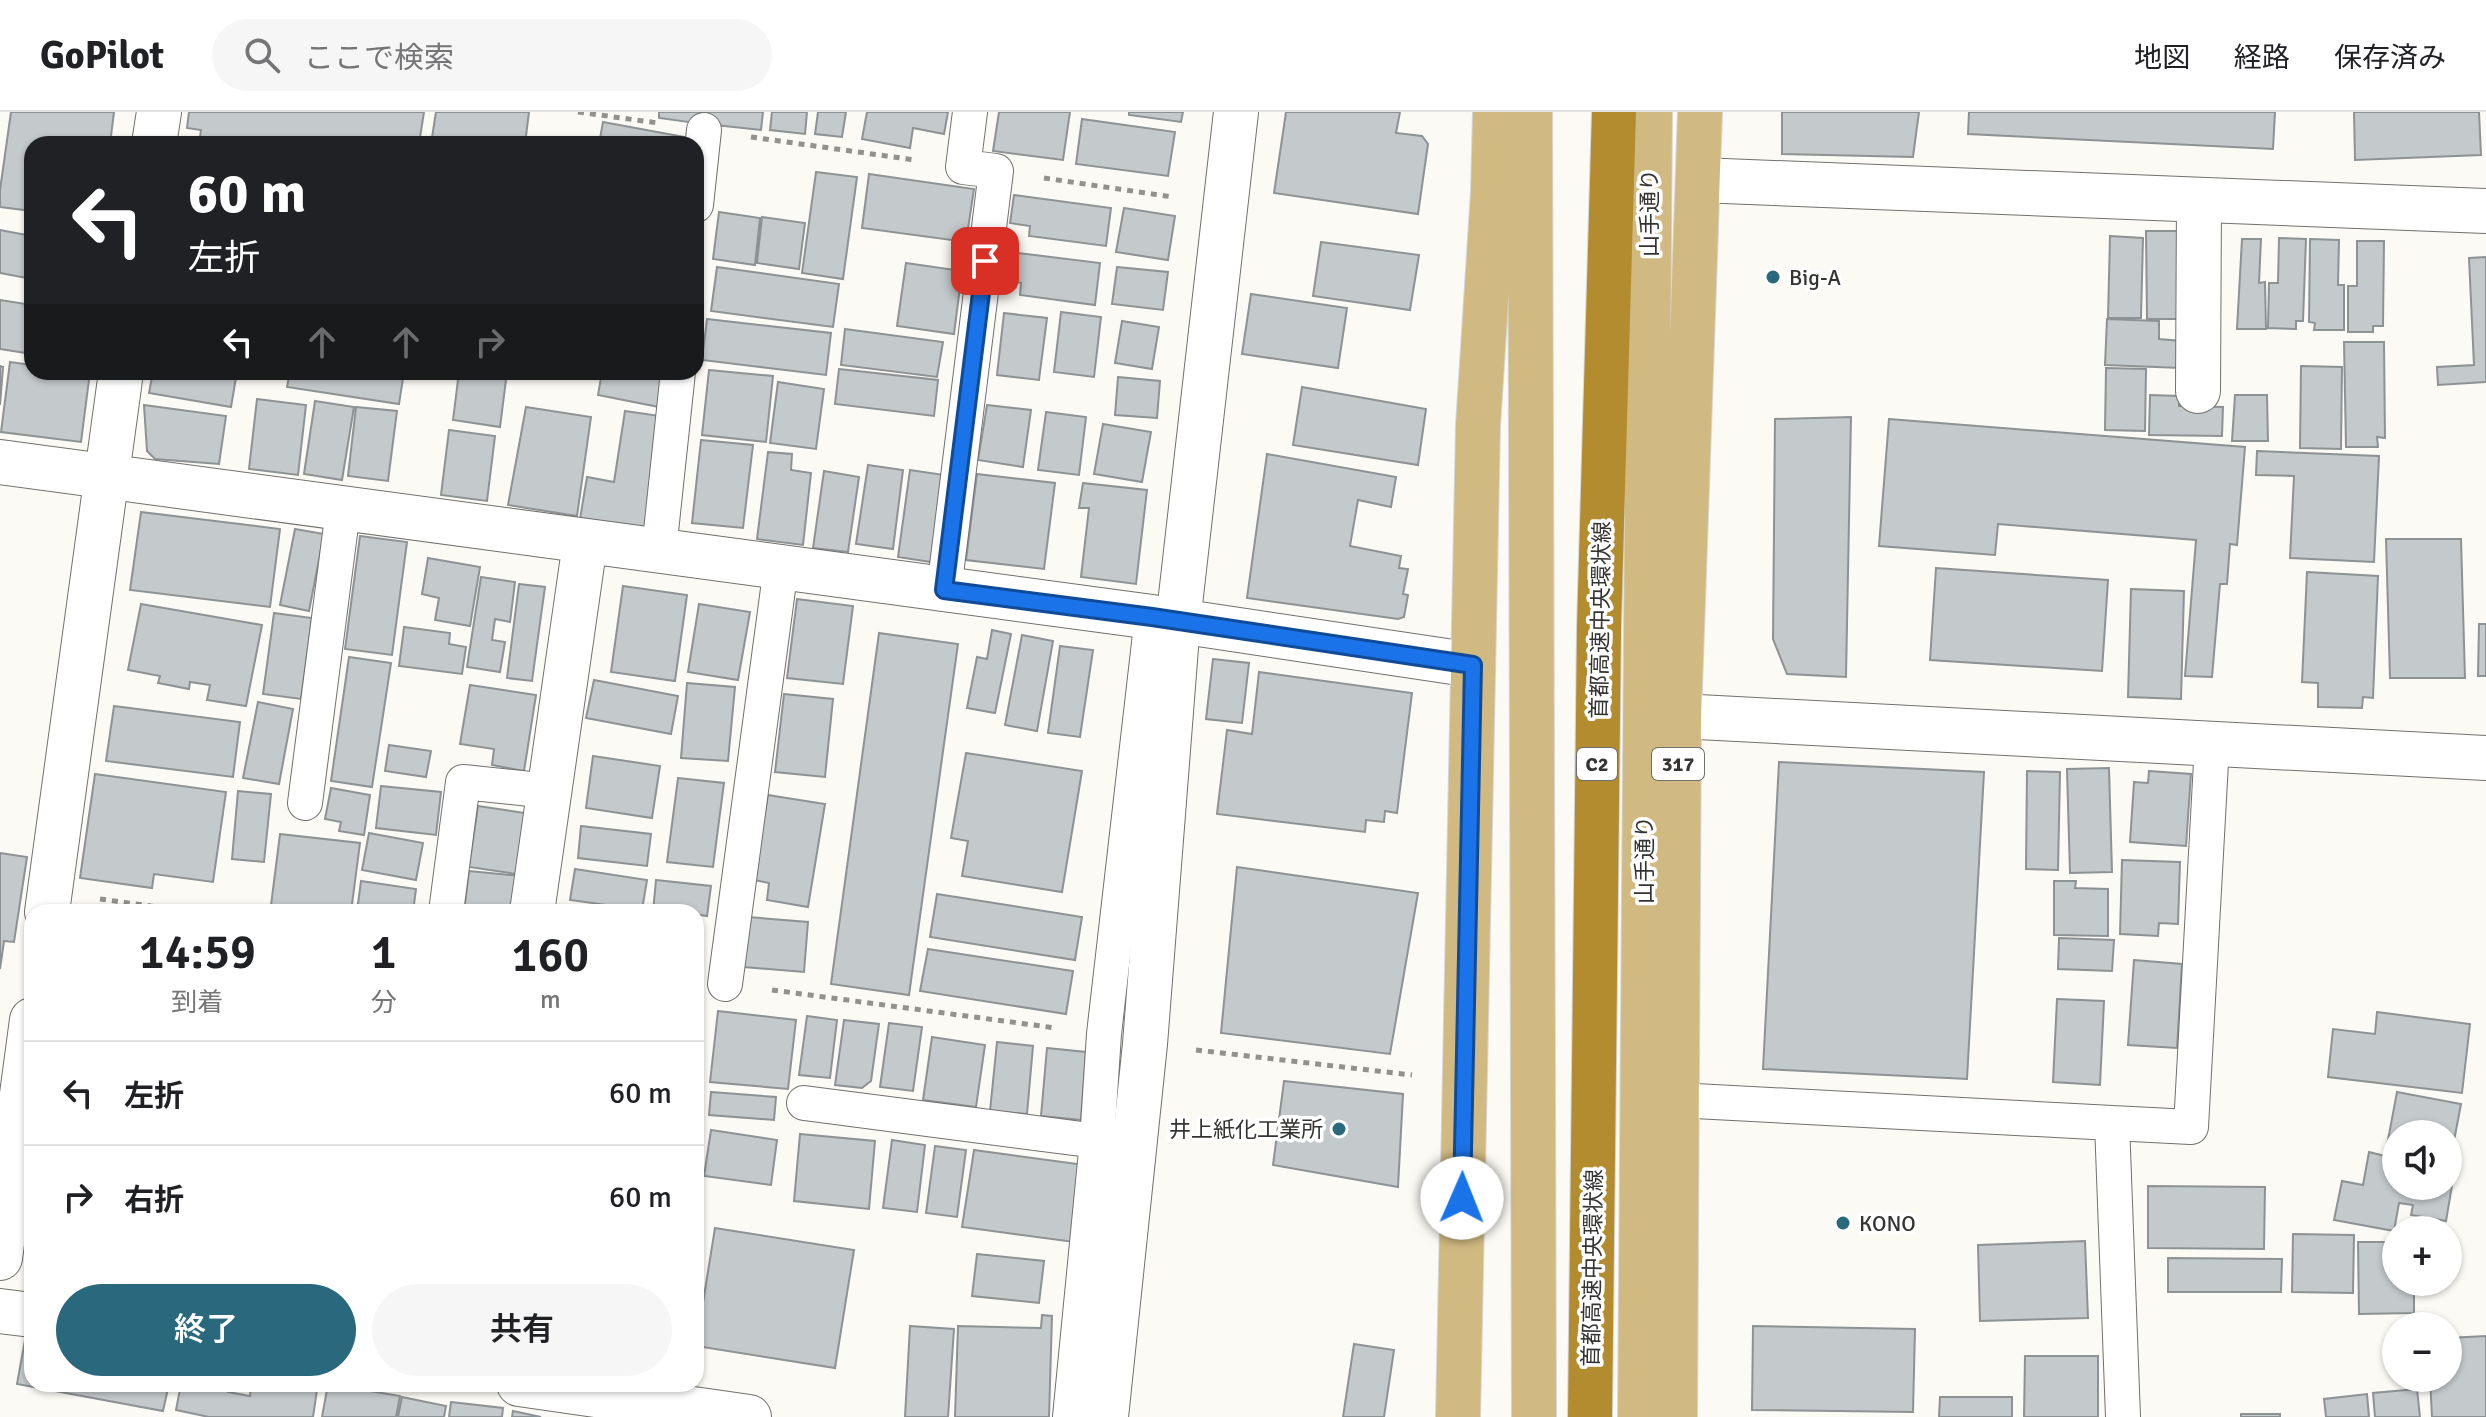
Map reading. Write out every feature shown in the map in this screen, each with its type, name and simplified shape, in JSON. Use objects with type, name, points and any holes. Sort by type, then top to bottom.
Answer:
[{"type":"highway","name":"首都高速中央環状線","points":[[1590,1417],[1599,627],[1614,112]]},
{"type":"highway","name":"首都高速中央環状線","points":[[1611,1417],[1618,611],[1628,112]]},
{"type":"main road","points":[[1458,1417],[1478,426],[1495,112]]},
{"type":"main road","points":[[1530,112],[1534,1417]]},
{"type":"main road","name":"山手通り","points":[[1640,1417],[1650,112]]},
{"type":"main road","name":"317","points":[[1675,1417],[1679,716],[1700,112]]},
{"type":"street","points":[[155,136],[159,112]]},
{"type":"street","points":[[1106,1417],[1145,1044],[1165,620],[1236,112]]},
{"type":"street","points":[[1699,180],[2486,211]]},
{"type":"street","points":[[2198,391],[2199,200]]},
{"type":"street","points":[[48,902],[120,380]]},
{"type":"street","points":[[0,462],[585,543],[659,550],[1473,665]]},
{"type":"street","points":[[533,904],[585,543]]},
{"type":"street","points":[[1679,716],[2486,758]]},
{"type":"street","points":[[0,1258],[24,1080]]},
{"type":"street","points":[[0,1311],[24,1314]]},
{"type":"street","points":[[645,1393],[749,1417]]},
{"type":"lane","points":[[944,590],[979,169],[970,112]]},
{"type":"lane","points":[[703,136],[704,130]]},
{"type":"lane","points":[[659,550],[677,380]]},
{"type":"lane","points":[[305,803],[343,510]]},
{"type":"lane","points":[[725,984],[781,567]]},
{"type":"lane","points":[[1070,1417],[1097,1141],[1104,1034],[1165,620]]},
{"type":"lane","points":[[1676,1100],[2191,1127],[2212,744]]},
{"type":"lane","points":[[447,904],[463,782],[549,791]]},
{"type":"lane","points":[[804,1103],[1097,1141]]},
{"type":"lane","points":[[2112,1123],[2123,1417]]},
{"type":"path","points":[[578,112],[1225,204]]},
{"type":"path","points":[[48,902],[77,904]]},
{"type":"building","points":[[11,112],[114,112],[111,136],[24,136],[24,210],[0,207]]},
{"type":"building","points":[[189,112],[424,112],[420,136],[200,136],[201,130],[187,128]]},
{"type":"building","points":[[436,112],[529,112],[526,136],[432,136]]},
{"type":"building","points":[[659,112],[705,112],[703,124],[659,118]]},
{"type":"building","points":[[708,112],[763,112],[761,130],[706,124]]},
{"type":"building","points":[[772,112],[807,112],[805,134],[770,130]]},
{"type":"building","points":[[818,112],[846,112],[842,137],[815,134]]},
{"type":"building","points":[[867,112],[948,112],[944,134],[913,128],[910,148],[862,139]]},
{"type":"building","points":[[999,112],[1070,112],[1063,160],[993,151]]},
{"type":"building","points":[[1129,112],[1183,112],[1181,122],[1129,115]]},
{"type":"building","points":[[1286,112],[1400,112],[1396,133],[1422,136],[1428,144],[1418,214],[1274,193]]},
{"type":"building","points":[[1782,112],[1919,112],[1913,157],[1782,154]]},
{"type":"building","points":[[1969,112],[2275,112],[2273,149],[1968,134]]},
{"type":"building","points":[[2354,112],[2479,112],[2481,155],[2355,160]]},
{"type":"building","points":[[1082,119],[1175,132],[1168,176],[1076,164]]},
{"type":"building","points":[[603,122],[679,136],[600,136]]},
{"type":"building","points":[[816,172],[857,177],[843,279],[802,273]]},
{"type":"building","points":[[869,174],[974,189],[966,242],[862,228]]},
{"type":"building","points":[[1014,195],[1111,208],[1106,246],[1029,236],[1030,226],[1010,223]]},
{"type":"building","points":[[1124,208],[1175,216],[1168,260],[1116,252]]},
{"type":"building","points":[[719,212],[760,218],[755,265],[713,259]]},
{"type":"building","points":[[762,217],[805,223],[799,269],[757,263]]},
{"type":"building","points":[[0,230],[24,234],[24,278],[0,273]]},
{"type":"building","points":[[2146,231],[2187,231],[2188,319],[2147,319]]},
{"type":"building","points":[[2110,236],[2143,238],[2141,318],[2108,318]]},
{"type":"building","points":[[2279,238],[2306,239],[2303,321],[2296,321],[2296,329],[2268,328],[2269,283],[2278,283]]},
{"type":"building","points":[[2242,239],[2261,239],[2259,283],[2265,282],[2266,329],[2237,329]]},
{"type":"building","points":[[2310,239],[2339,240],[2338,285],[2344,285],[2344,330],[2314,330],[2315,323],[2309,322]]},
{"type":"building","points":[[2357,241],[2384,241],[2383,326],[2373,326],[2373,332],[2348,332],[2348,286],[2357,286]]},
{"type":"building","points":[[1321,242],[1419,255],[1410,310],[1313,296]]},
{"type":"building","points":[[1010,252],[1100,263],[1095,305],[1020,295],[1021,283],[1007,280]]},
{"type":"building","points":[[2486,257],[2486,382],[2438,385],[2437,367],[2474,365],[2469,258]]},
{"type":"building","points":[[906,263],[962,271],[954,334],[897,326]]},
{"type":"building","points":[[717,267],[839,284],[833,327],[711,311]]},
{"type":"building","points":[[1117,267],[1168,272],[1163,310],[1112,304]]},
{"type":"building","points":[[1251,294],[1347,308],[1338,368],[1242,354]]},
{"type":"building","points":[[0,300],[24,304],[24,353],[0,349]]},
{"type":"building","points":[[1061,312],[1101,317],[1094,377],[1054,372]]},
{"type":"building","points":[[1004,313],[1047,318],[1039,380],[997,375]]},
{"type":"building","points":[[707,319],[831,333],[826,375],[704,360]]},
{"type":"building","points":[[2107,319],[2159,321],[2159,339],[2182,341],[2181,368],[2105,365]]},
{"type":"building","points":[[1122,321],[1159,327],[1152,369],[1115,363]]},
{"type":"building","points":[[845,329],[943,342],[937,377],[841,365]]},
{"type":"building","points":[[2344,342],[2384,342],[2385,438],[2377,437],[2378,447],[2346,447]]},
{"type":"building","points":[[10,362],[24,364],[24,380],[89,380],[81,442],[1,432]]},
{"type":"building","points":[[0,366],[3,367],[0,405]]},
{"type":"building","points":[[2301,366],[2342,367],[2341,449],[2300,448]]},
{"type":"building","points":[[2106,368],[2146,369],[2145,431],[2105,430]]},
{"type":"building","points":[[839,369],[938,380],[934,416],[835,404]]},
{"type":"building","points":[[709,370],[773,376],[766,442],[702,435]]},
{"type":"building","points":[[1118,377],[1160,381],[1157,418],[1115,415]]},
{"type":"building","points":[[151,380],[236,380],[231,407],[149,393]]},
{"type":"building","points":[[288,380],[403,380],[399,404],[287,387]]},
{"type":"building","points":[[458,380],[506,380],[500,427],[453,420]]},
{"type":"building","points":[[601,380],[664,380],[659,407],[598,395]]},
{"type":"building","points":[[778,382],[824,389],[816,449],[770,443]]},
{"type":"building","points":[[1302,387],[1426,409],[1418,465],[1293,445]]},
{"type":"building","points":[[2150,395],[2179,396],[2179,406],[2223,407],[2222,436],[2149,435]]},
{"type":"building","points":[[2235,395],[2267,395],[2268,441],[2232,441]]},
{"type":"building","points":[[257,399],[306,405],[298,475],[249,469]]},
{"type":"building","points":[[315,401],[354,407],[342,480],[304,474]]},
{"type":"building","points":[[144,405],[226,416],[219,464],[155,459],[147,451]]},
{"type":"building","points":[[987,405],[1031,410],[1023,467],[978,460]]},
{"type":"building","points":[[356,407],[397,411],[388,481],[348,476]]},
{"type":"building","points":[[526,407],[591,417],[577,516],[508,505]]},
{"type":"building","points":[[625,411],[667,417],[649,536],[579,525],[587,477],[614,482]]},
{"type":"building","points":[[1046,412],[1086,417],[1079,475],[1038,470]]},
{"type":"building","points":[[1851,417],[1846,677],[1787,674],[1773,639],[1775,419]]},
{"type":"building","points":[[1889,419],[2245,447],[2237,545],[2230,544],[2227,584],[2220,584],[2212,677],[2185,676],[2196,540],[1998,524],[1995,555],[1879,546]]},
{"type":"building","points":[[1103,424],[1151,432],[1142,482],[1094,474]]},
{"type":"building","points":[[449,430],[495,436],[487,501],[441,495]]},
{"type":"building","points":[[701,440],[753,445],[743,528],[692,523]]},
{"type":"building","points":[[2257,451],[2379,456],[2374,562],[2290,558],[2294,476],[2256,475]]},
{"type":"building","points":[[768,452],[792,454],[791,470],[811,473],[803,545],[757,539]]},
{"type":"building","points":[[1267,454],[1396,477],[1391,507],[1358,500],[1350,546],[1401,556],[1399,568],[1408,569],[1403,594],[1408,595],[1404,617],[1398,619],[1247,598]]},
{"type":"building","points":[[868,465],[903,470],[893,549],[856,544]]},
{"type":"building","points":[[910,470],[944,475],[931,562],[898,557]]},
{"type":"building","points":[[824,471],[859,477],[848,552],[813,548]]},
{"type":"building","points":[[977,474],[1055,483],[1044,569],[966,560]]},
{"type":"building","points":[[1083,483],[1147,490],[1136,584],[1081,577],[1089,508],[1079,508]]},
{"type":"building","points":[[141,512],[280,529],[270,607],[130,590]]},
{"type":"building","points":[[295,529],[324,534],[309,611],[280,605]]},
{"type":"building","points":[[360,536],[407,542],[392,655],[345,649]]},
{"type":"building","points":[[2386,539],[2461,539],[2465,678],[2390,678]]},
{"type":"building","points":[[428,558],[480,567],[470,626],[435,620],[439,598],[422,594]]},
{"type":"building","points":[[1936,568],[2108,580],[2102,671],[1930,660]]},
{"type":"building","points":[[2307,572],[2378,576],[2373,698],[2363,697],[2362,708],[2318,707],[2318,683],[2302,682]]},
{"type":"building","points":[[481,577],[515,582],[510,622],[495,619],[492,640],[505,642],[500,672],[467,667]]},
{"type":"building","points":[[519,584],[545,587],[532,681],[507,678]]},
{"type":"building","points":[[623,586],[687,595],[675,681],[611,672]]},
{"type":"building","points":[[2131,589],[2184,591],[2181,699],[2128,697]]},
{"type":"building","points":[[797,599],[853,606],[843,684],[787,678]]},
{"type":"building","points":[[141,604],[262,625],[246,706],[207,700],[210,685],[190,682],[189,689],[158,683],[160,676],[128,670]]},
{"type":"building","points":[[699,604],[750,612],[738,680],[688,672]]},
{"type":"building","points":[[274,613],[312,618],[301,699],[263,694]]},
{"type":"building","points":[[2479,624],[2486,624],[2486,676],[2478,676]]},
{"type":"building","points":[[404,627],[450,633],[449,644],[466,647],[462,674],[399,666]]},
{"type":"building","points":[[992,630],[1011,634],[995,713],[967,708],[977,657],[987,659]]},
{"type":"building","points":[[879,633],[958,644],[909,995],[831,984]]},
{"type":"building","points":[[1022,635],[1053,641],[1037,731],[1005,725]]},
{"type":"building","points":[[1060,646],[1093,650],[1080,737],[1048,733]]},
{"type":"building","points":[[349,657],[391,663],[372,787],[331,781]]},
{"type":"building","points":[[1213,659],[1249,663],[1242,723],[1206,719]]},
{"type":"building","points":[[1259,672],[1412,693],[1397,813],[1385,811],[1384,822],[1366,820],[1365,832],[1217,814],[1227,730],[1252,734]]},
{"type":"building","points":[[594,680],[678,696],[671,734],[586,718]]},
{"type":"building","points":[[687,683],[735,687],[728,761],[681,758]]},
{"type":"building","points":[[470,685],[536,695],[524,771],[492,765],[494,749],[460,744]]},
{"type":"building","points":[[784,694],[833,699],[825,777],[775,772]]},
{"type":"building","points":[[258,702],[293,709],[279,784],[243,778]]},
{"type":"building","points":[[114,706],[240,722],[233,777],[106,761]]},
{"type":"building","points":[[389,745],[431,751],[426,777],[385,771]]},
{"type":"building","points":[[966,753],[1082,771],[1062,892],[962,876],[968,841],[951,838]]},
{"type":"building","points":[[593,756],[660,766],[652,818],[586,808]]},
{"type":"building","points":[[1779,762],[1984,772],[1967,1079],[1763,1069]]},
{"type":"building","points":[[2109,768],[2112,872],[2070,873],[2067,769]]},
{"type":"building","points":[[2027,771],[2060,772],[2058,870],[2026,869]]},
{"type":"building","points":[[2149,771],[2191,774],[2186,846],[2130,842],[2134,782],[2148,783]]},
{"type":"building","points":[[95,774],[226,792],[213,882],[154,874],[152,888],[80,878]]},
{"type":"building","points":[[678,778],[724,783],[713,867],[667,862]]},
{"type":"building","points":[[381,786],[441,792],[436,835],[376,828]]},
{"type":"building","points":[[331,788],[370,795],[364,835],[339,831],[341,822],[325,819]]},
{"type":"building","points":[[238,791],[271,794],[264,862],[232,859]]},
{"type":"building","points":[[768,795],[825,804],[808,907],[767,900],[769,883],[754,880]]},
{"type":"building","points":[[478,806],[525,813],[516,874],[469,867]]},
{"type":"building","points":[[581,826],[651,834],[647,866],[578,858]]},
{"type":"building","points":[[369,833],[423,843],[416,880],[362,870]]},
{"type":"building","points":[[280,834],[360,843],[352,904],[271,904]]},
{"type":"building","points":[[0,853],[27,857],[14,942],[4,941],[0,969]]},
{"type":"building","points":[[2122,860],[2180,862],[2178,924],[2159,923],[2158,936],[2120,934]]},
{"type":"building","points":[[1237,867],[1418,893],[1390,1054],[1221,1033]]},
{"type":"building","points":[[575,869],[647,880],[643,904],[599,904],[570,900]]},
{"type":"building","points":[[469,871],[521,876],[518,904],[465,904]]},
{"type":"building","points":[[656,880],[711,886],[707,916],[704,916],[704,904],[654,904]]},
{"type":"building","points":[[361,881],[416,889],[414,904],[358,904]]},
{"type":"building","points":[[2054,881],[2076,881],[2075,888],[2108,889],[2108,936],[2054,935]]},
{"type":"building","points":[[937,894],[1082,917],[1075,960],[930,937]]},
{"type":"building","points":[[748,917],[808,922],[804,972],[744,967]]},
{"type":"building","points":[[2059,938],[2114,940],[2112,971],[2058,969]]},
{"type":"building","points":[[928,949],[1073,971],[1066,1014],[920,991]]},
{"type":"building","points":[[2134,960],[2182,964],[2177,1048],[2128,1045]]},
{"type":"building","points":[[2057,999],[2104,1001],[2100,1085],[2053,1082]]},
{"type":"building","points":[[718,1011],[796,1020],[788,1089],[710,1082]]},
{"type":"building","points":[[2377,1012],[2470,1024],[2462,1093],[2328,1077],[2333,1029],[2375,1034]]},
{"type":"building","points":[[807,1016],[837,1020],[830,1078],[799,1075]]},
{"type":"building","points":[[844,1020],[879,1024],[871,1081],[862,1088],[835,1085]]},
{"type":"building","points":[[889,1023],[922,1027],[913,1091],[880,1087]]},
{"type":"building","points":[[932,1037],[985,1045],[976,1107],[923,1100]]},
{"type":"building","points":[[997,1042],[1033,1046],[1027,1114],[990,1111]]},
{"type":"building","points":[[1047,1048],[1086,1052],[1081,1120],[1041,1116]]},
{"type":"building","name":"井上紙化工業所","points":[[1284,1081],[1403,1094],[1398,1187],[1273,1165]]},
{"type":"building","points":[[711,1092],[776,1097],[774,1120],[709,1115]]},
{"type":"building","points":[[2397,1092],[2461,1104],[2458,1120],[2392,1120]]},
{"type":"building","points":[[711,1130],[777,1140],[771,1185],[704,1176]]},
{"type":"building","points":[[800,1134],[875,1141],[869,1209],[794,1201]]},
{"type":"building","points":[[892,1140],[925,1145],[917,1212],[883,1208]]},
{"type":"building","points":[[935,1146],[966,1150],[957,1217],[926,1213]]},
{"type":"building","points":[[974,1150],[1085,1165],[1074,1242],[962,1227]]},
{"type":"building","points":[[2369,1152],[2382,1155],[2382,1200],[2450,1200],[2447,1216],[2411,1215],[2413,1205],[2399,1203],[2397,1216],[2382,1216],[2382,1229],[2334,1220],[2342,1181],[2363,1185]]},
{"type":"building","points":[[2148,1186],[2265,1187],[2264,1249],[2148,1248]]},
{"type":"building","points":[[715,1228],[854,1250],[835,1368],[704,1347],[704,1296]]},
{"type":"building","points":[[2293,1234],[2354,1235],[2353,1293],[2292,1292]]},
{"type":"building","points":[[2085,1241],[2088,1318],[1980,1321],[1978,1245]]},
{"type":"building","points":[[2358,1242],[2382,1242],[2382,1296],[2414,1296],[2414,1312],[2359,1314]]},
{"type":"building","points":[[977,1254],[1044,1261],[1039,1303],[972,1296]]},
{"type":"building","points":[[2168,1258],[2282,1259],[2281,1292],[2168,1292]]},
{"type":"building","points":[[1042,1315],[1052,1316],[1049,1417],[955,1417],[958,1326],[1041,1328]]},
{"type":"building","points":[[910,1326],[954,1329],[948,1417],[905,1417]]},
{"type":"building","points":[[1753,1326],[1915,1329],[1913,1412],[1752,1410]]},
{"type":"building","points":[[2486,1336],[2486,1417],[2432,1417],[2431,1392],[2462,1392],[2462,1337]]},
{"type":"building","points":[[1354,1344],[1394,1350],[1384,1417],[1343,1417]]},
{"type":"building","points":[[24,1346],[24,1385],[17,1384]]},
{"type":"building","points":[[2025,1356],[2098,1356],[2098,1417],[2024,1417]]},
{"type":"building","points":[[60,1392],[167,1392],[163,1411]]},
{"type":"building","points":[[179,1392],[228,1392],[250,1396],[250,1392],[317,1392],[313,1417],[209,1417],[176,1410]]},
{"type":"building","points":[[327,1392],[376,1392],[400,1396],[396,1417],[322,1417]]},
{"type":"building","points":[[2417,1392],[2420,1417],[2375,1417],[2373,1393]]},
{"type":"building","points":[[2367,1394],[2369,1417],[2326,1417],[2324,1399]]},
{"type":"building","points":[[402,1397],[446,1406],[444,1417],[398,1417]]},
{"type":"building","points":[[1940,1397],[2012,1397],[2012,1417],[1939,1417]]},
{"type":"building","points":[[451,1402],[503,1408],[502,1417],[449,1417]]},
{"type":"building","points":[[513,1411],[541,1417],[512,1417]]},
{"type":"building","points":[[2241,1414],[2280,1414],[2280,1417],[2241,1417]]},
{"type":"place","name":"Big-A","points":[[1773,277]]},
{"type":"place","name":"井上紙化工業所","points":[[1339,1129]]},
{"type":"place","name":"KONO","points":[[1843,1223]]},
{"type":"route","points":[[985,261],[944,590],[1152,617],[1473,665],[1462,1198]]}]
